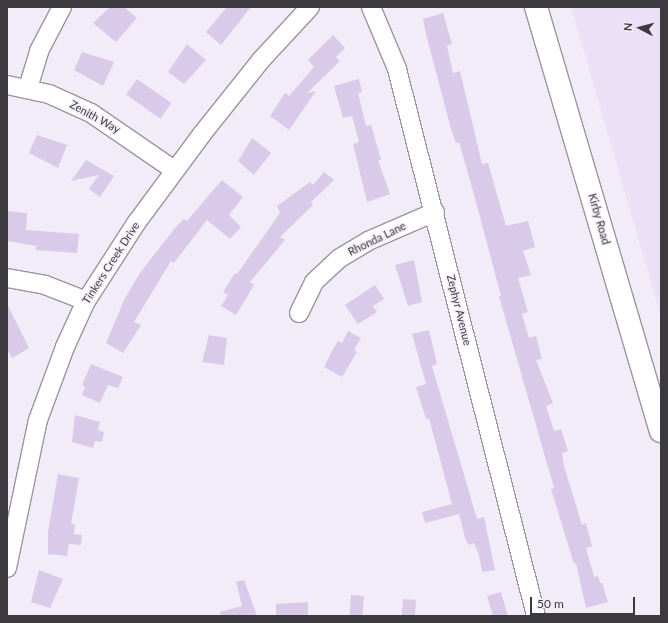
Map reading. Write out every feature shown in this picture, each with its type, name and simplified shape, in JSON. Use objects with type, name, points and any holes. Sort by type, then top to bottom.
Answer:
[{"type":"main road","name":"Kirby Road","points":[[536,7],[661,431]]},
{"type":"street","points":[[28,88],[39,51],[62,7]]},
{"type":"street","name":"Tinkers Creek Drive","points":[[7,568],[38,420],[60,359],[86,301],[174,170],[260,60],[310,7]]},
{"type":"street","name":"Zephyr Avenue","points":[[371,7],[397,69],[536,616]]},
{"type":"street","name":"Zenith Way","points":[[7,85],[28,88],[91,113],[174,170]]},
{"type":"street","name":"Rhonda Lane","points":[[299,313],[314,282],[340,258],[368,241],[434,212]]},
{"type":"street","points":[[7,278],[45,285],[86,301]]},
{"type":"shaded area","points":[[571,7],[661,7],[661,317]]},
{"type":"building","points":[[110,7],[124,7],[137,18],[116,42],[93,23]]},
{"type":"building","points":[[227,7],[251,7],[221,45],[206,32]]},
{"type":"building","points":[[443,13],[452,44],[447,46],[453,73],[460,71],[482,164],[488,163],[506,226],[528,221],[535,247],[523,251],[531,275],[518,278],[528,312],[522,314],[529,338],[536,336],[542,359],[536,360],[553,403],[546,406],[554,431],[561,429],[568,451],[562,453],[564,466],[582,525],[586,523],[592,546],[586,548],[594,577],[598,576],[600,583],[602,583],[608,602],[586,608],[576,563],[574,564],[551,489],[554,488],[499,296],[501,296],[473,191],[459,142],[456,143],[451,129],[426,34],[423,19]]},
{"type":"building","points":[[333,35],[345,48],[336,57],[340,61],[307,93],[316,91],[289,130],[270,116],[285,93],[289,96],[314,67],[308,60]]},
{"type":"building","points":[[187,44],[206,60],[184,84],[168,72]]},
{"type":"building","points":[[82,52],[114,62],[103,86],[74,70]]},
{"type":"building","points":[[137,79],[171,103],[161,119],[126,95]]},
{"type":"building","points":[[359,79],[362,92],[358,93],[366,126],[371,125],[381,160],[378,160],[390,194],[367,202],[353,144],[359,142],[352,116],[343,118],[334,86]]},
{"type":"building","points":[[37,135],[67,145],[58,168],[29,153]]},
{"type":"building","points":[[252,138],[271,153],[254,175],[238,161]]},
{"type":"building","points":[[86,160],[114,176],[100,197],[89,189],[99,175],[71,181]]},
{"type":"building","points":[[324,172],[334,180],[311,202],[313,205],[280,237],[285,240],[250,282],[254,285],[236,315],[221,306],[228,295],[223,292],[235,273],[237,274],[280,213],[277,206],[310,182],[313,185]]},
{"type":"building","points":[[222,180],[243,197],[229,215],[241,227],[230,239],[207,220],[174,263],[171,261],[134,322],[141,325],[123,353],[106,343],[125,298],[140,273],[175,228],[184,219],[187,221]]},
{"type":"building","points":[[7,211],[27,213],[26,230],[79,234],[77,253],[36,250],[36,246],[7,241]]},
{"type":"building","points":[[414,260],[422,302],[408,306],[395,265]]},
{"type":"building","points":[[375,285],[384,299],[373,306],[377,312],[358,324],[345,305]]},
{"type":"building","points":[[7,304],[29,348],[12,358],[7,349]]},
{"type":"building","points":[[429,330],[437,364],[432,366],[477,519],[484,517],[495,570],[482,572],[479,555],[474,543],[469,545],[465,538],[459,514],[425,523],[422,512],[452,504],[429,418],[426,419],[416,387],[426,384],[412,334]]},
{"type":"building","points":[[348,331],[361,338],[354,350],[357,352],[342,377],[324,367],[338,341],[342,343]]},
{"type":"building","points":[[209,335],[227,338],[224,365],[202,362]]},
{"type":"building","points":[[91,364],[123,377],[118,388],[108,385],[100,403],[82,395],[85,387],[82,385]]},
{"type":"building","points":[[75,415],[100,422],[98,430],[104,432],[102,442],[95,441],[93,448],[72,442]]},
{"type":"building","points":[[58,474],[79,478],[71,524],[75,524],[74,534],[82,535],[81,545],[69,544],[67,556],[48,554],[48,532]]},
{"type":"building","points":[[39,570],[63,579],[50,608],[31,602]]},
{"type":"building","points":[[244,580],[257,616],[221,616],[220,612],[242,606],[236,582]]},
{"type":"building","points":[[501,592],[508,616],[493,616],[487,596]]},
{"type":"building","points":[[351,595],[364,596],[363,616],[350,616]]},
{"type":"building","points":[[403,599],[416,600],[415,616],[402,616]]},
{"type":"building","points":[[308,602],[308,616],[276,616],[276,604]]}]
